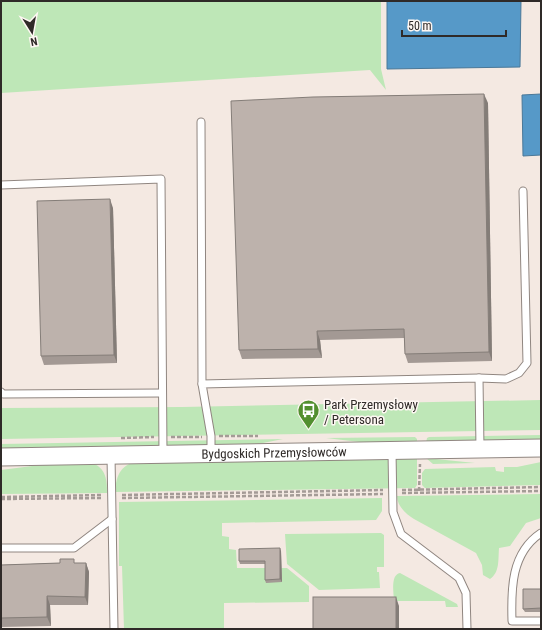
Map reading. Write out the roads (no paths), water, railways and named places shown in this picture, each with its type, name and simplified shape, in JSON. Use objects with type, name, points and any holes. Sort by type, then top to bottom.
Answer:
[{"type":"street","name":"Bydgoskich Przemysłowców","points":[[3,458],[541,448]]},
{"type":"lane","points":[[201,122],[202,384],[211,436],[211,453]]},
{"type":"lane","points":[[1,185],[161,179],[163,454]]},
{"type":"lane","points":[[202,384],[479,378],[506,379],[519,373],[527,363],[524,191]]},
{"type":"lane","points":[[479,378],[480,450]]},
{"type":"lane","points":[[1,392],[3,394],[162,393]]},
{"type":"lane","points":[[392,451],[393,512],[401,534],[459,578],[466,593],[467,629]]},
{"type":"lane","points":[[111,455],[114,629]]},
{"type":"lane","points":[[1,548],[74,548],[112,519]]},
{"type":"lane","points":[[541,533],[532,539],[520,557],[512,579],[511,598],[512,621],[541,621]]},
{"type":"water","points":[[387,1],[521,1],[520,67],[387,69]]},
{"type":"water","points":[[541,94],[541,155],[523,156],[522,95]]},
{"type":"place","name":"Park Przemysłowy / Petersona","points":[[308,430]]}]
